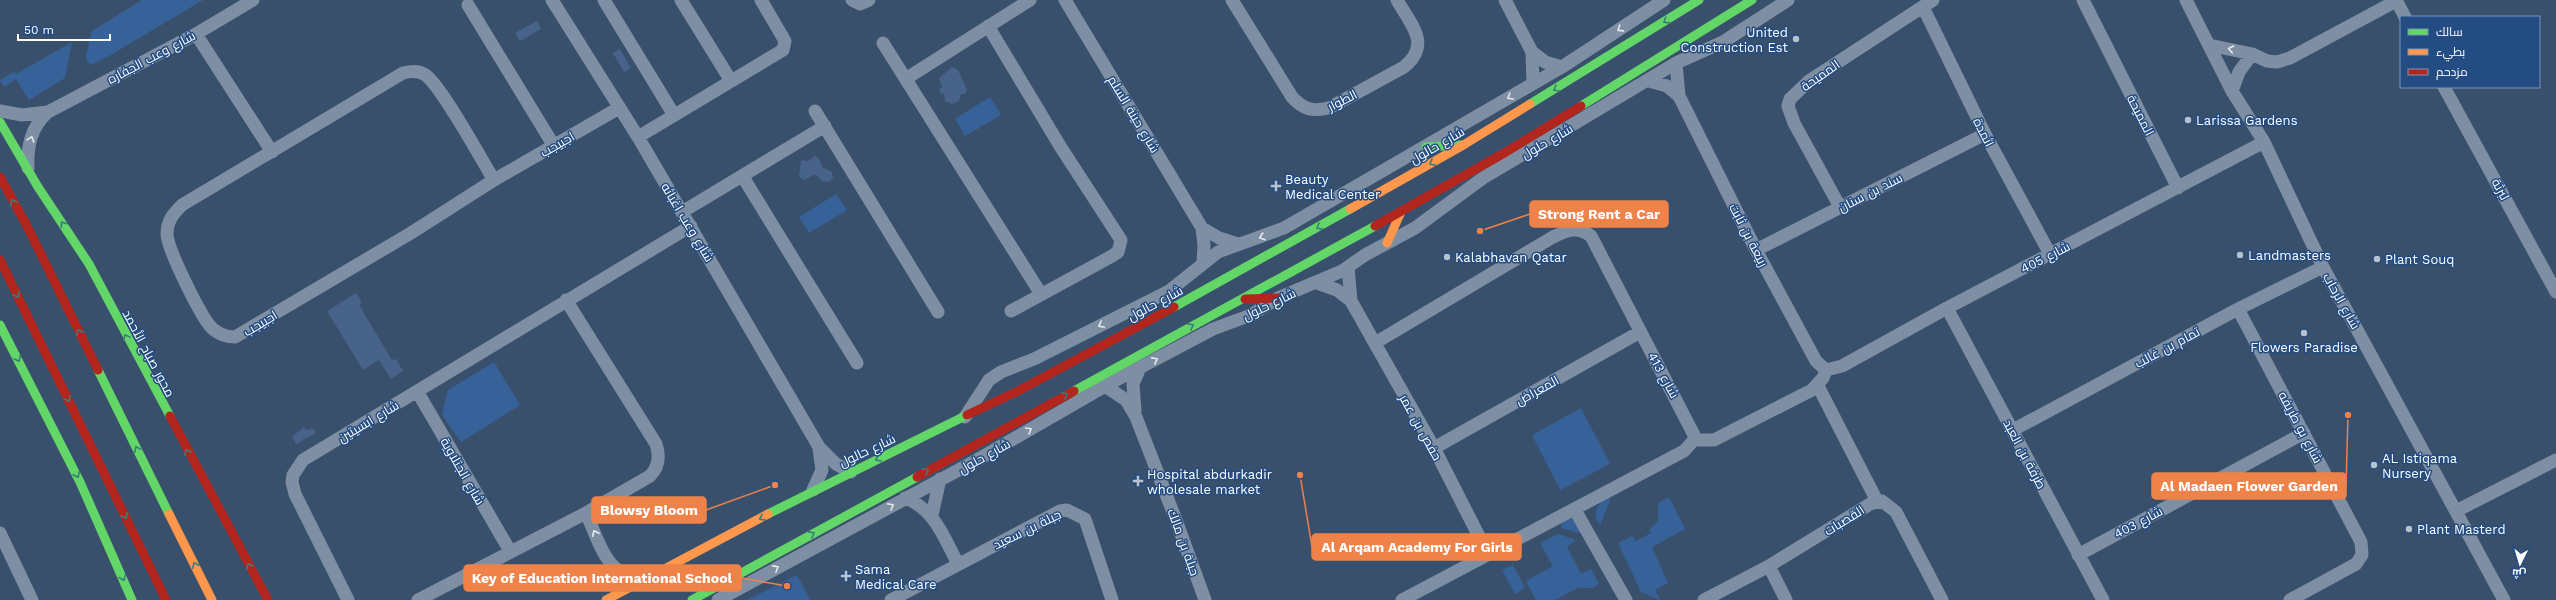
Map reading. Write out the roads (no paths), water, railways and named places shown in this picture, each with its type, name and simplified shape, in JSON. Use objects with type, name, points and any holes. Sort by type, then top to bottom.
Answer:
[{"type":"main road","name":"شارع حالول","points":[[606,600],[813,490],[964,419],[1206,290],[1465,144],[1699,0]]},
{"type":"main road","points":[[692,600],[1242,299],[1506,152],[1724,19],[1752,0]]},
{"type":"main road","points":[[1698,51],[1724,19]]},
{"type":"main road","name":"محور صباح الأحمد","points":[[0,122],[28,171],[89,264],[268,600]]},
{"type":"main road","points":[[1426,147],[1465,144]]},
{"type":"main road","points":[[0,177],[27,226],[212,600]]},
{"type":"main road","points":[[1387,243],[1400,212]]},
{"type":"main road","points":[[0,260],[166,600]]},
{"type":"main road","points":[[1242,299],[1278,298]]},
{"type":"main road","points":[[0,325],[80,482],[132,599]]},
{"type":"main road","points":[[956,471],[964,450]]},
{"type":"main road","points":[[643,592],[656,574]]},
{"type":"street","name":"شارع وعب الجفاره","points":[[28,171],[29,141],[40,119],[48,112],[196,34],[253,0]]},
{"type":"street","name":"شارع وعب اغباثه","points":[[552,0],[638,137],[819,446],[836,464],[851,472]]},
{"type":"street","points":[[604,0],[674,115]]},
{"type":"street","points":[[681,0],[730,81]]},
{"type":"street","points":[[638,137],[783,50],[786,46],[786,41],[761,0]]},
{"type":"street","points":[[852,0],[860,4],[869,0]]},
{"type":"street","points":[[907,78],[1030,0]]},
{"type":"street","name":"شارع حينة السلم","points":[[1065,0],[1202,228],[1204,245],[1203,262]]},
{"type":"street","name":"الطوار","points":[[1232,0],[1299,106],[1308,110],[1319,111],[1329,108],[1397,71],[1414,59],[1418,52],[1419,41],[1397,0]]},
{"type":"street","points":[[1504,0],[1532,52],[1545,62],[1562,67]]},
{"type":"street","points":[[964,419],[989,380],[1001,372],[1034,359],[1169,291],[1184,281],[1203,262],[1218,252],[1284,228],[1562,67],[1664,0]]},
{"type":"street","name":"شارع حلول","points":[[718,600],[956,471],[1105,386],[1213,329],[1251,315],[1278,298],[1317,283],[1348,267],[1415,228],[1483,178],[1698,51],[1711,48],[1788,0]]},
{"type":"street","name":"المميحة","points":[[2083,0],[2178,188]]},
{"type":"street","name":"شارع الرحاب","points":[[2186,0],[2232,91],[2264,142],[2323,267],[2504,600]]},
{"type":"street","points":[[2209,45],[2252,54],[2267,61],[2277,62],[2290,58],[2396,1],[2404,16]]},
{"type":"street","name":"المميحة","points":[[1840,207],[1794,123],[1788,106],[1790,99],[1809,81],[1928,3]]},
{"type":"street","name":"اثمدة","points":[[1928,3],[1985,134],[2050,254]]},
{"type":"street","points":[[468,5],[554,146]]},
{"type":"street","points":[[988,26],[1060,146],[1121,240],[1118,252],[1112,256],[1012,311]]},
{"type":"street","points":[[196,34],[272,152]]},
{"type":"street","points":[[882,43],[907,78],[1041,294]]},
{"type":"street","points":[[1532,52],[1533,83]]},
{"type":"street","points":[[2232,91],[2239,72],[2252,54]]},
{"type":"street","name":"ربيعة بن ثابت","points":[[1676,64],[1679,96],[1756,250],[1816,361],[1826,370]]},
{"type":"street","name":"اجبيجب","points":[[494,180],[437,87],[424,74],[417,71],[403,73],[182,205],[170,219],[168,225],[168,241],[172,253],[206,320],[212,328],[226,337],[243,334],[494,180],[619,108]]},
{"type":"street","name":"ربيعة بن ثابت","points":[[1649,81],[1667,86],[1679,96]]},
{"type":"street","name":"لبرثة","points":[[2445,88],[2556,292]]},
{"type":"street","name":"شارع وعب الجفاره","points":[[0,111],[22,115],[48,112]]},
{"type":"street","points":[[815,111],[938,312]]},
{"type":"street","points":[[682,212],[825,126]]},
{"type":"street","name":"سند بن سنان","points":[[1756,250],[1985,134]]},
{"type":"street","name":"شارع 405","points":[[1826,370],[1842,366],[1946,308],[2264,142]]},
{"type":"street","points":[[742,177],[857,363]]},
{"type":"street","name":"شارع ابسيتين","points":[[348,600],[295,494],[292,482],[303,460],[691,226]]},
{"type":"street","name":"شارع حينة السلم","points":[[1202,228],[1219,238],[1238,244]]},
{"type":"street","name":"شارع 413","points":[[1375,343],[1553,237],[1572,229],[1584,231],[1591,236],[1640,332],[1688,420],[1694,440]]},
{"type":"street","name":"حفص بن عمر","points":[[1348,267],[1351,301]]},
{"type":"street","name":"تمام بن غالب","points":[[2013,430],[2238,309],[2323,267]]},
{"type":"street","name":"حفص بن عمر","points":[[1317,283],[1337,290],[1351,301],[1434,448],[1488,554]]},
{"type":"street","points":[[418,600],[510,550],[586,513],[650,476],[657,465],[658,451],[566,300]]},
{"type":"street","name":"طرفة بن العبد","points":[[1946,308],[2013,430],[2103,600]]},
{"type":"street","name":"شارع بو طريفه","points":[[2238,309],[2361,542],[2362,555],[2356,564],[2290,600]]},
{"type":"street","name":"المعراض","points":[[1434,448],[1640,332]]},
{"type":"street","name":"جبلة بن مالك","points":[[1136,417],[1133,384],[1140,368]]},
{"type":"street","points":[[1402,600],[1575,510],[1684,451],[1694,440],[1714,440],[1818,386],[1826,370]]},
{"type":"street","name":"جبلة بن مالك","points":[[1105,386],[1126,400],[1136,417],[1205,600]]},
{"type":"street","points":[[1818,386],[1877,501]]},
{"type":"street","name":"شارع الجتلاوية","points":[[417,391],[510,550]]},
{"type":"street","name":"شارع 403","points":[[2078,555],[2304,433]]},
{"type":"street","name":"شارع وعب اغباثه","points":[[813,490],[822,470],[819,446]]},
{"type":"street","points":[[2456,511],[2556,460]]},
{"type":"street","points":[[932,515],[940,479]]},
{"type":"street","points":[[905,498],[922,505],[932,515],[958,564]]},
{"type":"street","name":"القصبات","points":[[1704,600],[1769,566],[1877,501],[1888,504],[1896,512],[1942,600]]},
{"type":"street","name":"جبلة بن سعيد","points":[[891,600],[1060,511],[1068,510],[1085,519],[1112,600]]},
{"type":"street","points":[[1575,510],[1626,600]]},
{"type":"street","points":[[586,513],[604,552],[618,570],[631,575],[656,574]]},
{"type":"street","points":[[0,532],[31,600]]},
{"type":"street","points":[[1769,566],[1786,600]]},
{"type":"place","name":"United Construction Est","points":[[1796,39]]},
{"type":"place","name":"Larissa Gardens","points":[[2188,120]]},
{"type":"place","name":"Beauty Medical Center","points":[[1276,186]]},
{"type":"place","name":"Strong Rent a Car","points":[[1480,231]]},
{"type":"place","name":"Landmasters","points":[[2240,255]]},
{"type":"place","name":"Kalabhavan Qatar","points":[[1447,257]]},
{"type":"place","name":"Plant Souq","points":[[2377,259]]},
{"type":"place","name":"Flowers Paradise","points":[[2304,333]]},
{"type":"place","name":"Al Madaen Flower Garden","points":[[2348,415]]},
{"type":"place","name":"AL Istiqama Nursery","points":[[2374,465]]},
{"type":"place","name":"Al Arqam Academy For Girls","points":[[1300,475]]},
{"type":"place","name":"Hospital abdurkadir wholesale market","points":[[1138,481]]},
{"type":"place","name":"Blowsy Bloom","points":[[775,485]]},
{"type":"place","name":"Plant Masterd","points":[[2409,529]]},
{"type":"place","name":"Sama Medical Care","points":[[846,576]]},
{"type":"place","name":"Key of Education International School","points":[[787,586]]}]
